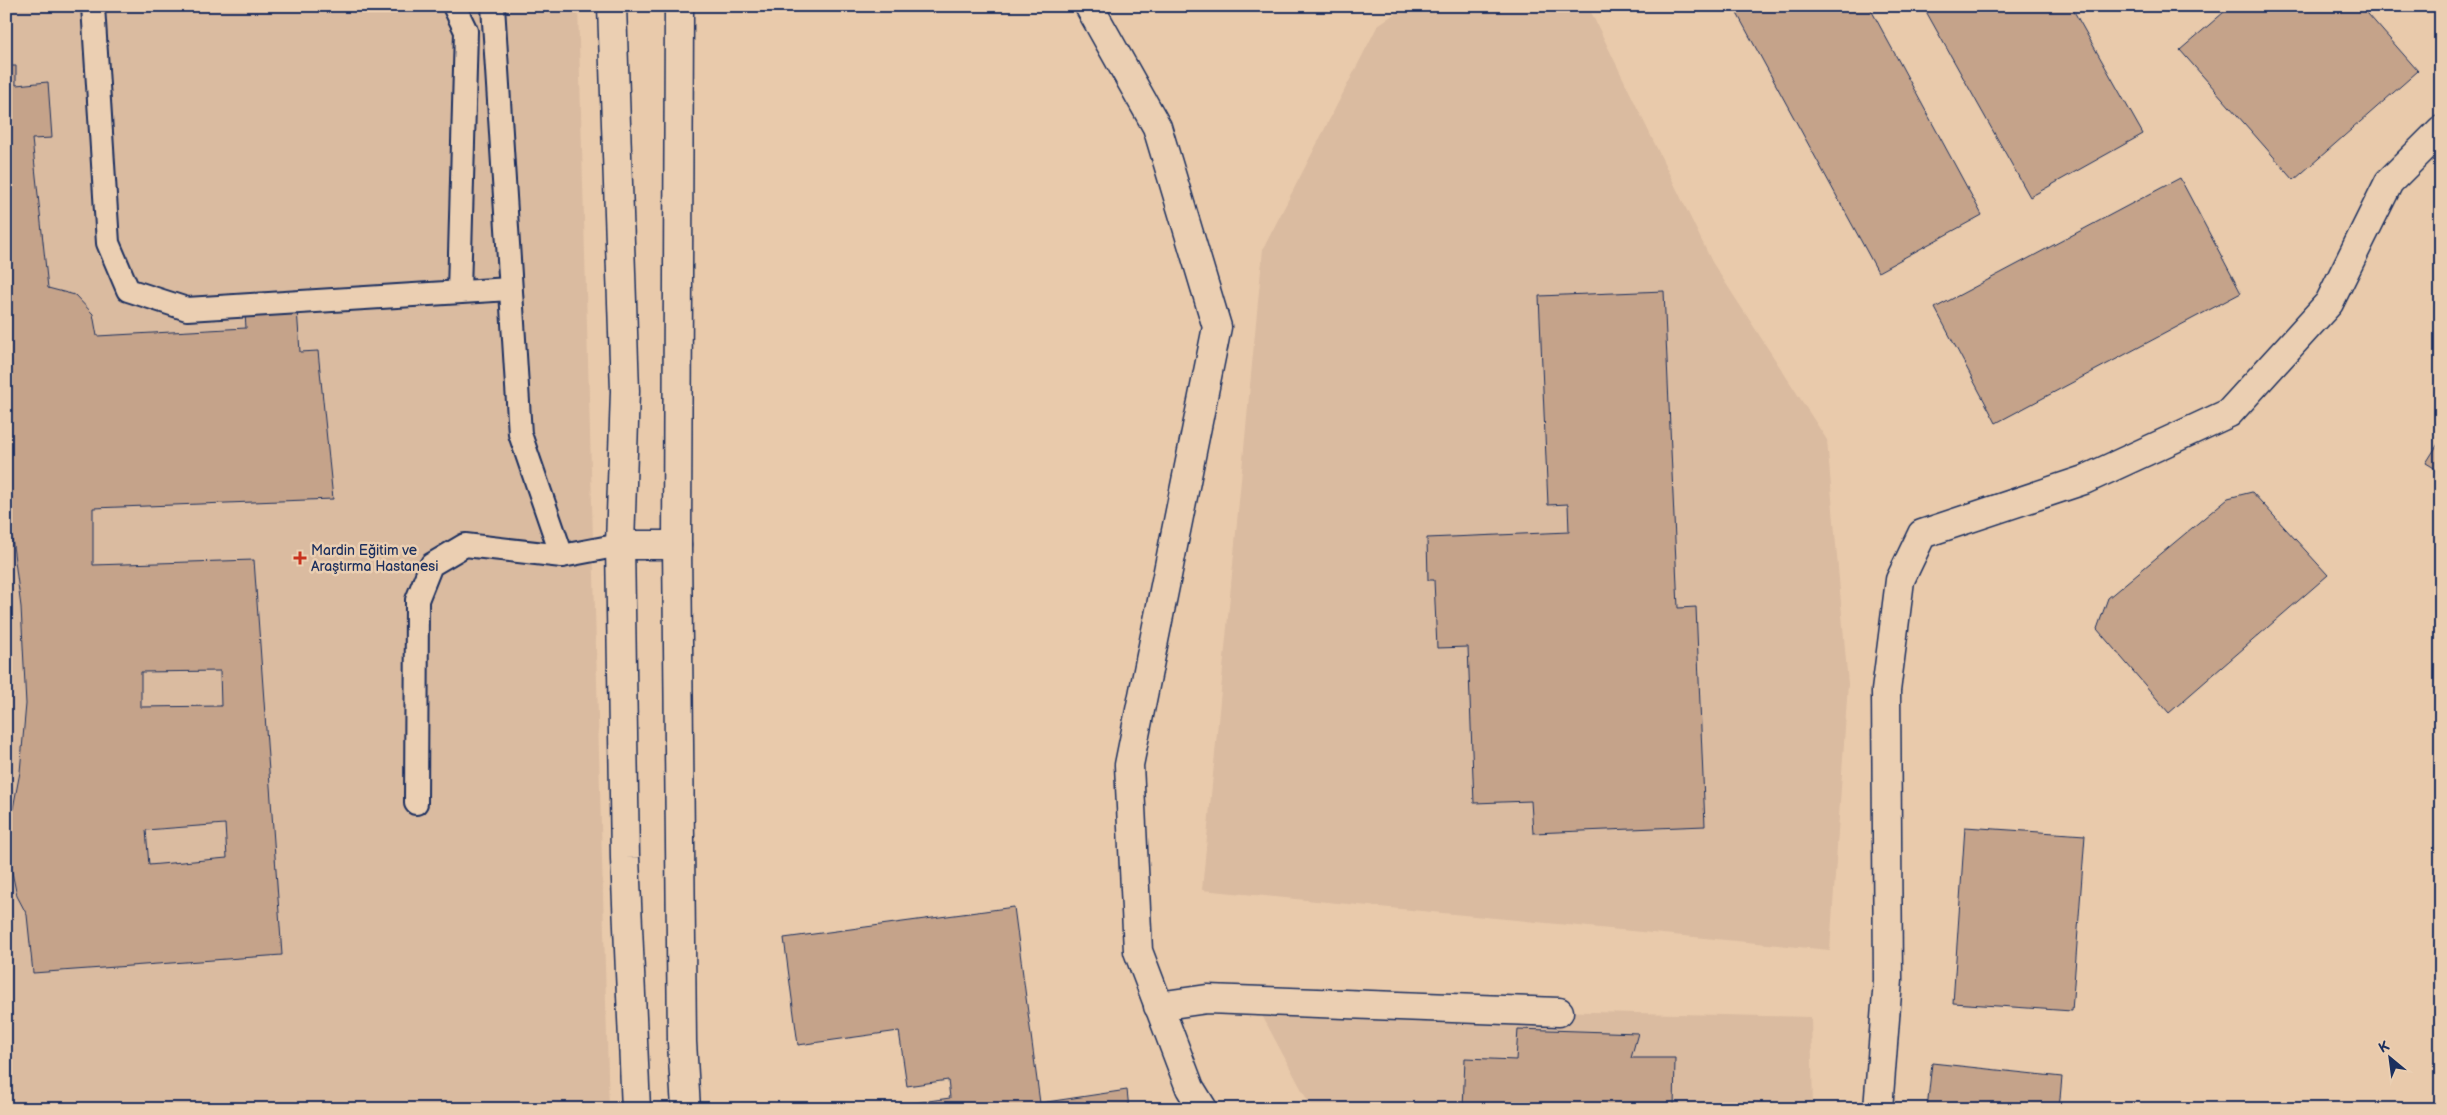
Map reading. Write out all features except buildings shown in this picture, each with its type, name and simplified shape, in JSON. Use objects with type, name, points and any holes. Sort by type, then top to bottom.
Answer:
[{"type":"street","points":[[612,6],[625,391],[620,545],[625,858],[636,1109]]},
{"type":"street","points":[[679,6],[677,545],[682,1042],[686,1109]]},
{"type":"street","points":[[1089,6],[1157,127],[1217,327],[1129,765],[1138,950],[1190,1088],[1203,1109]]},
{"type":"street","points":[[1878,1109],[1888,980],[1886,691],[1900,580],[1922,534],[2084,480],[2228,413],[2329,303],[2389,182],[2441,130]]},
{"type":"street","points":[[620,545],[677,545]]},
{"type":"street","points":[[1158,1006],[1207,999],[1559,1012]]},
{"type":"lane","points":[[92,6],[108,243],[128,290],[186,309],[510,288]]},
{"type":"lane","points":[[454,6],[466,31],[459,292]]},
{"type":"lane","points":[[493,6],[520,434],[562,556]]},
{"type":"lane","points":[[416,803],[417,600],[431,565],[465,544],[562,556],[620,545]]},
{"type":"shaded area","name":"Mardin Eğitim ve Araştırma Hastanesi","points":[[6,6],[578,6],[609,1109],[6,1109]]},
{"type":"shaded area","points":[[1406,6],[1588,6],[1712,262],[1827,440],[1848,684],[1830,950],[1202,890],[1263,249],[1378,25]]},
{"type":"shaded area","points":[[1256,1004],[1811,1017],[1813,1109],[1312,1109]]},
{"type":"place","name":"Mardin Eğitim ve Araştırma Hastanesi","points":[[300,558]]}]
